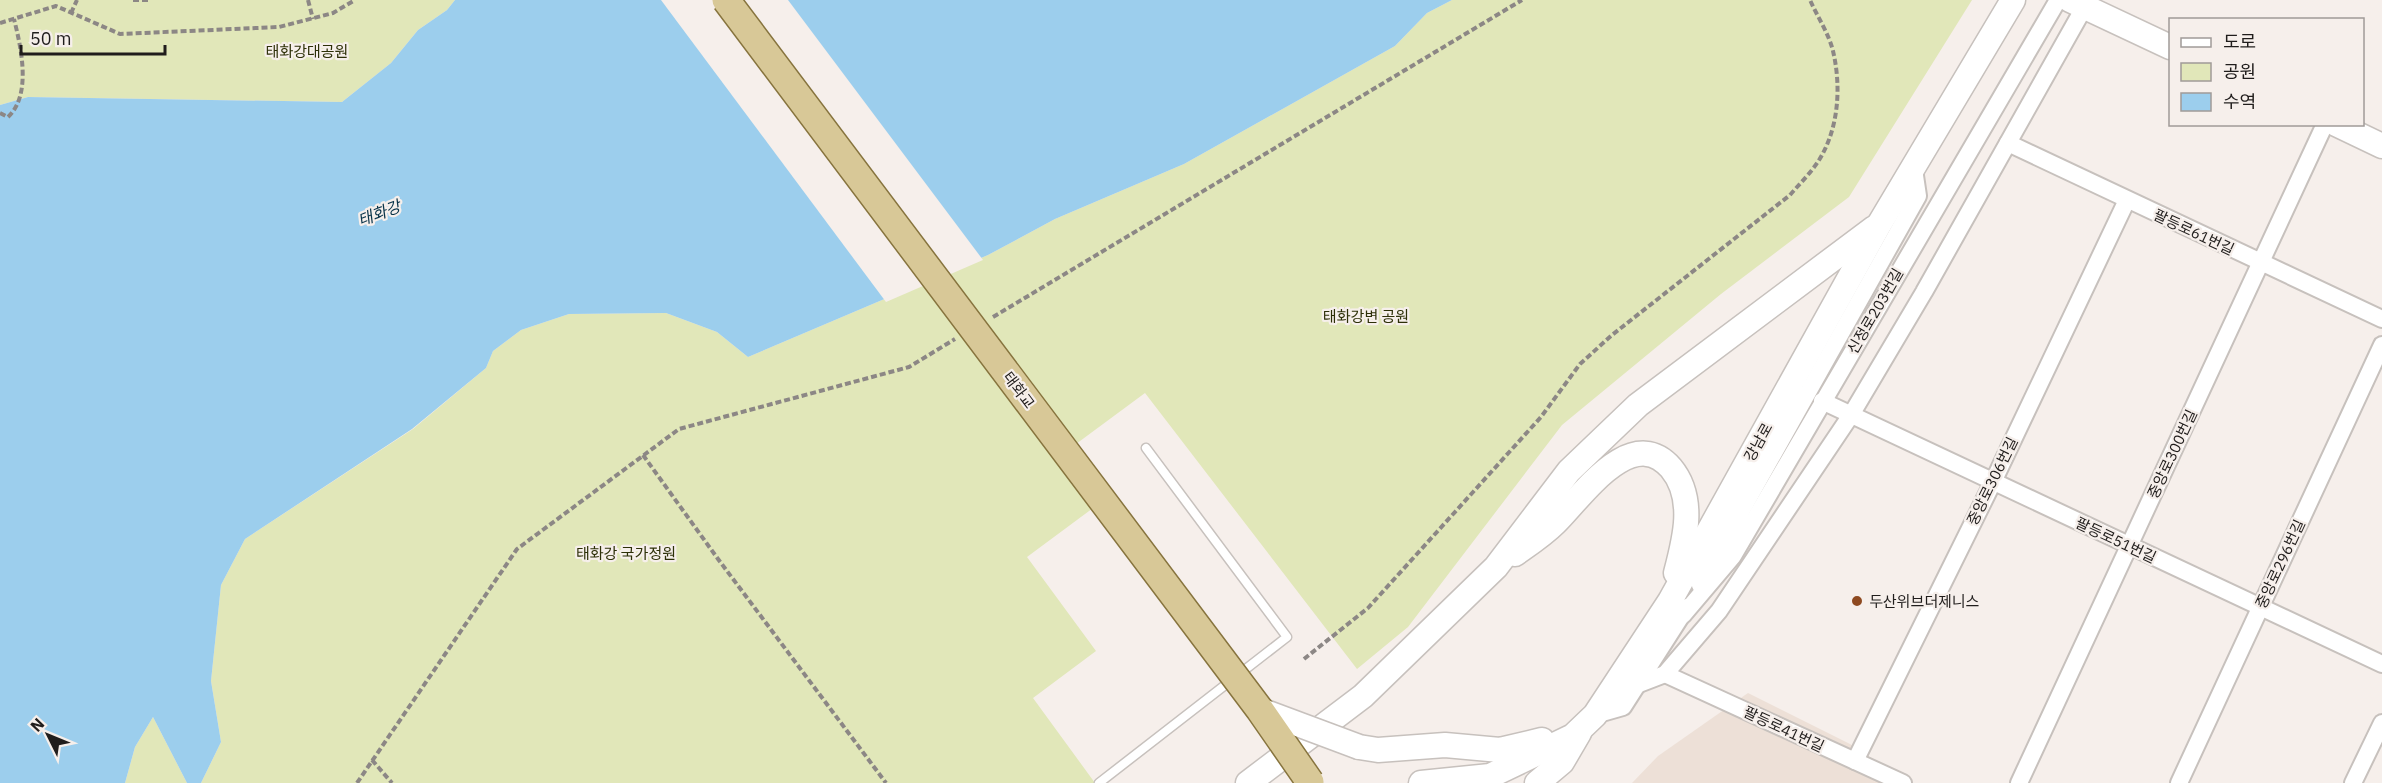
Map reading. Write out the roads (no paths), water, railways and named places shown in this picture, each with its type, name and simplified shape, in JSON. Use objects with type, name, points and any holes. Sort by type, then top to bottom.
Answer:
[{"type":"main road","name":"태화교","points":[[726,0],[1260,710],[1310,782]]},
{"type":"main road","name":"강남로","points":[[1421,783],[1490,776],[1573,736],[1589,722],[1676,608],[1880,223],[2013,0]]},
{"type":"main road","points":[[2078,3],[2169,46]]},
{"type":"main road","points":[[2340,126],[2382,146]]},
{"type":"main road","points":[[1248,783],[1363,696],[1496,567],[1569,471],[1638,405],[1880,223]]},
{"type":"main road","points":[[1496,567],[1538,538],[1609,467],[1629,456],[1649,455],[1666,463],[1680,479],[1686,501],[1676,608]]},
{"type":"main road","points":[[1260,710],[1359,747],[1378,750],[1445,745],[1500,750],[1589,722]]},
{"type":"main road","points":[[1538,783],[1562,762],[1589,722]]},
{"type":"street","name":"신정로203번길","points":[[1676,608],[1733,556],[2058,0]]},
{"type":"street","points":[[1639,684],[1665,674],[1719,611],[1851,415],[2008,143],[2078,3]]},
{"type":"street","name":"중앙로300번길","points":[[2019,783],[2324,126]]},
{"type":"street","name":"팔등로61번길","points":[[2008,143],[2382,319]]},
{"type":"street","points":[[1589,722],[1623,707],[1639,684],[1676,608],[1918,196],[1914,169]]},
{"type":"street","name":"중앙로306번길","points":[[1855,761],[1993,482],[2127,200]]},
{"type":"street","name":"중앙로296번길","points":[[2179,783],[2382,345]]},
{"type":"street","name":"팔등로51번길","points":[[1822,401],[2382,664]]},
{"type":"street","name":"팔등로41번길","points":[[1665,674],[1903,783]]},
{"type":"street","points":[[2353,783],[2382,723]]},
{"type":"lane","points":[[1099,783],[1287,637],[1146,448]]},
{"type":"water","name":"태화강","points":[[455,0],[1452,0],[1427,13],[1395,46],[1184,164],[1055,219],[988,255],[748,357],[717,332],[666,313],[569,314],[521,330],[493,351],[486,368],[412,429],[245,539],[221,585],[211,681],[221,742],[201,783],[187,783],[153,717],[135,747],[125,783],[0,783],[0,105],[28,97],[342,102],[391,63],[418,30],[447,10]]},
{"type":"place","name":"두산위브더제니스","points":[[1857,601]]},
{"type":"park label","name":"태화강대공원","points":[[307,51]]},
{"type":"park label","name":"태화강변 공원","points":[[1366,316]]},
{"type":"park label","name":"태화강 국가정원","points":[[626,553]]}]
